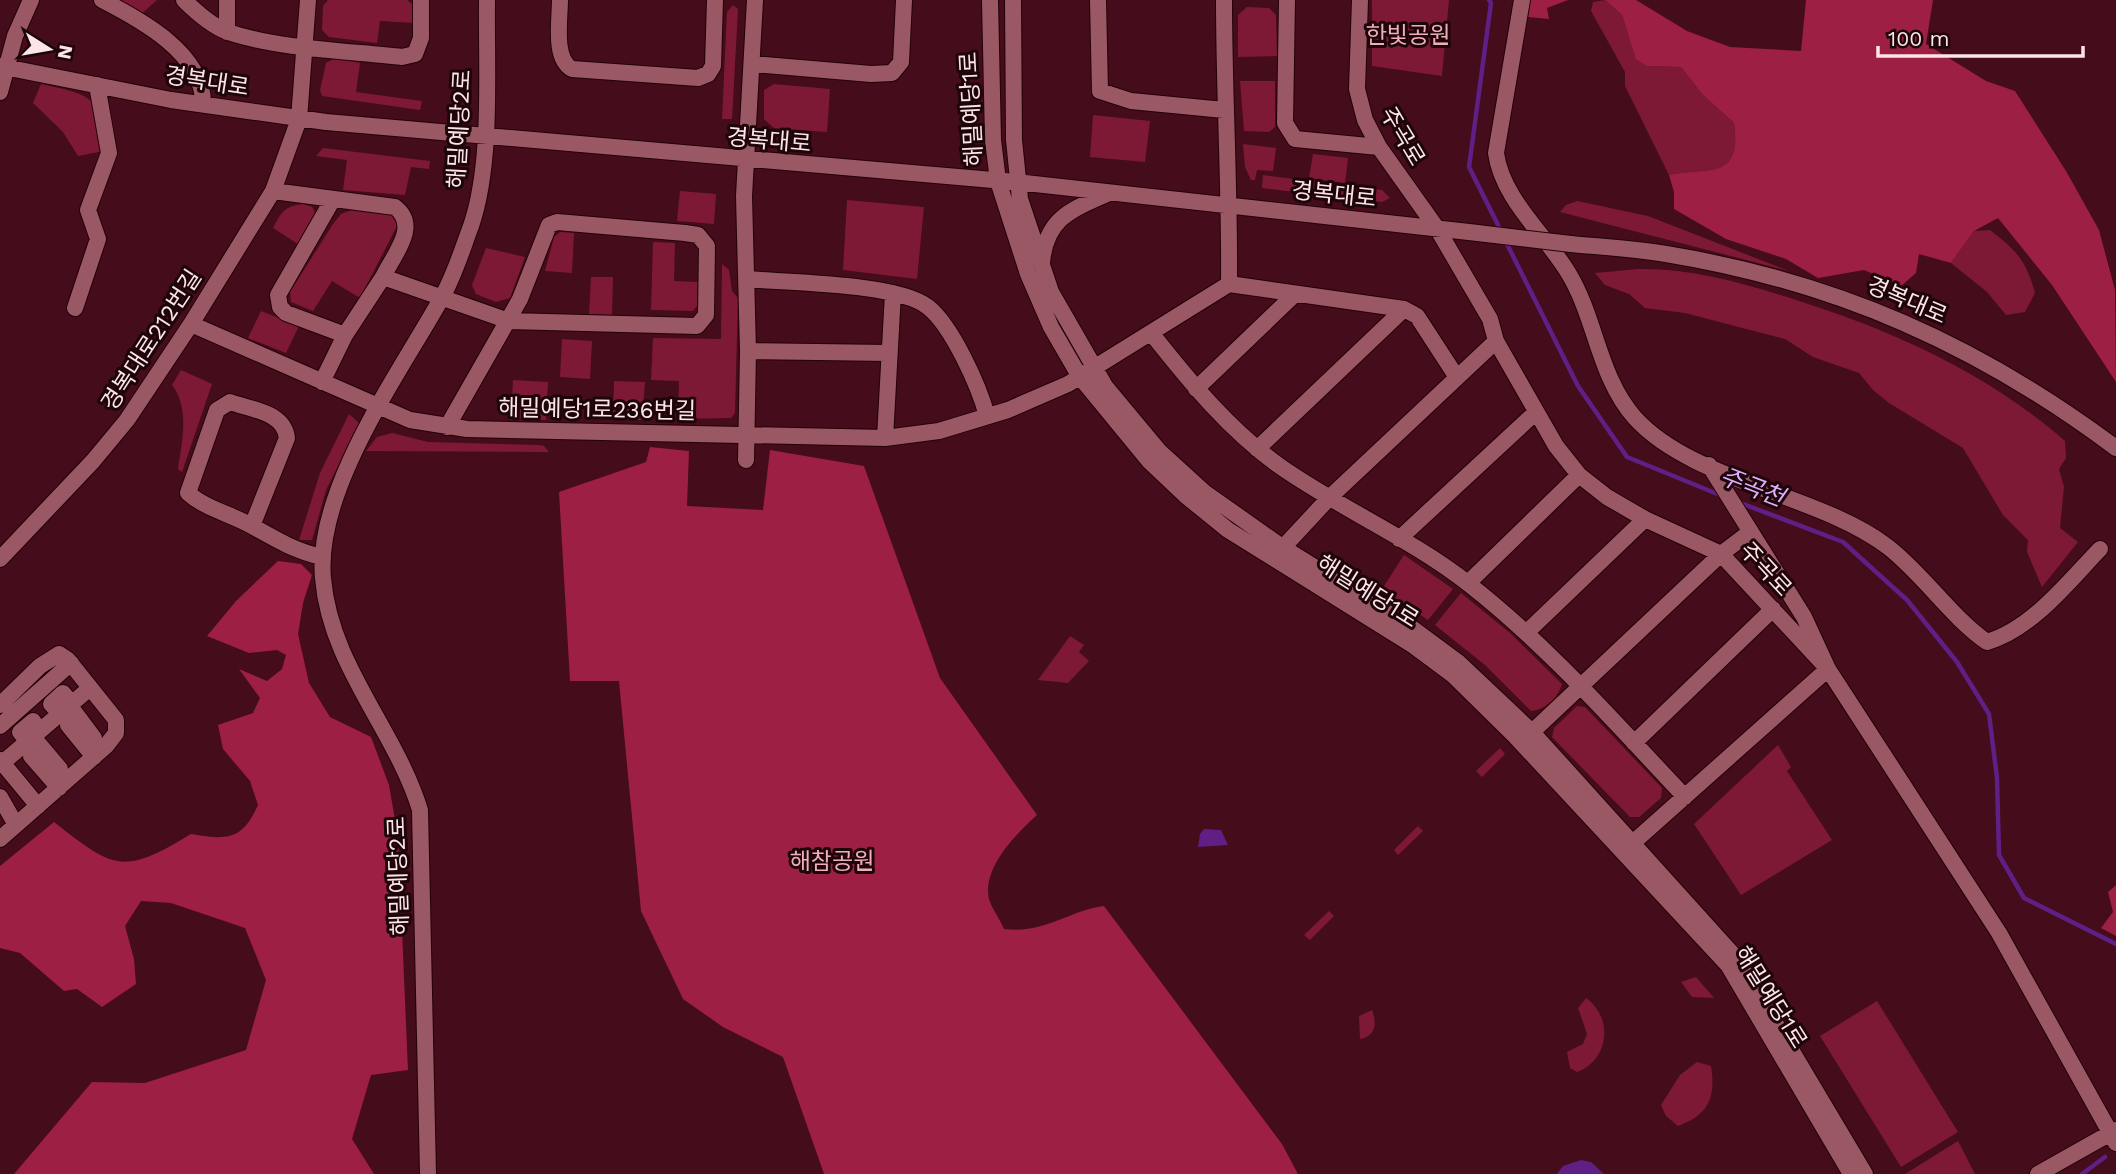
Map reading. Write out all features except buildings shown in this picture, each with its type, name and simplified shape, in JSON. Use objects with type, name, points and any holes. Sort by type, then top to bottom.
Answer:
[{"type":"street","points":[[0,92],[3,67],[31,0]]},
{"type":"street","points":[[102,0],[139,20],[180,53],[203,87],[203,104]]},
{"type":"street","points":[[184,0],[199,14],[227,32],[306,47],[402,57],[415,54],[421,38],[421,0]]},
{"type":"street","points":[[227,32],[228,0]]},
{"type":"street","name":"경복대로212번길","points":[[0,559],[93,461],[127,420],[191,324],[273,191],[299,119],[308,0]]},
{"type":"street","name":"해밀예당2로","points":[[428,1174],[420,810],[410,775],[358,688],[338,642],[323,580],[322,557],[333,506],[354,453],[443,297],[475,211],[482,176],[487,0]]},
{"type":"street","points":[[560,0],[561,56],[565,65],[572,69],[698,78],[708,74],[713,66],[715,0]]},
{"type":"street","points":[[746,460],[747,279],[743,260],[745,160],[755,0]]},
{"type":"street","points":[[752,64],[872,74],[892,73],[901,62],[904,0]]},
{"type":"street","name":"해밀예당1로","points":[[990,0],[993,140],[998,181],[1028,274],[1051,327],[1080,377],[1149,461],[1228,530],[1277,553],[1405,623],[1460,663],[1532,732],[1728,965],[1851,1174]]},
{"type":"street","name":"해밀예당1로","points":[[1013,0],[1016,182],[1041,269],[1051,292],[1094,368],[1131,420],[1160,452],[1277,553],[1453,675],[1628,847],[1737,959],[1865,1174]]},
{"type":"street","points":[[1098,0],[1100,91],[1131,101],[1224,110]]},
{"type":"street","points":[[1224,0],[1224,110],[1230,206],[1228,284],[1404,309],[1418,316],[1457,376]]},
{"type":"street","points":[[1287,0],[1285,123],[1288,131],[1295,139],[1379,147]]},
{"type":"street","name":"주곡로","points":[[1360,0],[1357,89],[1364,120],[1379,147],[1438,230],[1490,319],[1496,341],[1535,413],[1579,475],[1645,519],[1721,554],[1828,669],[1999,933],[2114,1136],[2038,1174]]},
{"type":"street","points":[[1522,0],[1496,153],[1498,167],[1507,186],[1570,276],[1608,371],[1628,408],[1669,446],[1711,470],[1852,524],[1889,548],[1987,642],[2004,637],[2056,596],[2100,549]]},
{"type":"street","name":"경복대로","points":[[3,67],[299,119],[1016,182],[1676,256],[1734,267],[1835,295],[1971,353],[2033,388],[2116,448]]},
{"type":"street","points":[[75,308],[98,239],[88,209],[109,153],[97,85]]},
{"type":"street","points":[[273,191],[395,207],[406,215],[408,226],[383,277],[345,335],[322,382]]},
{"type":"street","points":[[1041,269],[1043,244],[1052,228],[1067,212],[1109,193]]},
{"type":"street","points":[[333,199],[278,295],[280,307],[286,313],[345,335]]},
{"type":"street","name":"해밀예당1로236번길","points":[[447,427],[509,321],[548,225],[557,222],[685,233],[698,235],[707,246],[706,315],[697,326],[509,321]]},
{"type":"street","points":[[383,277],[509,321]]},
{"type":"street","points":[[747,279],[893,293],[928,307],[945,327],[982,398],[987,416]]},
{"type":"street","name":"해밀예당1로236번길","points":[[379,408],[410,420],[447,427],[560,433],[885,438],[939,431],[987,416],[1080,377],[1228,284]]},
{"type":"street","points":[[885,438],[893,293]]},
{"type":"street","points":[[1196,389],[1294,295]]},
{"type":"street","points":[[1257,449],[1404,309]]},
{"type":"street","points":[[191,324],[379,408]]},
{"type":"street","points":[[1152,334],[1196,389],[1257,449],[1329,498],[1468,583],[1527,632],[1685,797]]},
{"type":"street","points":[[1277,553],[1329,498],[1496,341]]},
{"type":"street","points":[[748,351],[889,353]]},
{"type":"street","points":[[251,526],[286,439],[285,428],[280,420],[230,402],[217,410],[188,493],[277,542],[322,557]]},
{"type":"street","points":[[1399,539],[1535,413]]},
{"type":"street","points":[[1628,847],[1828,669],[1804,617],[1711,470]]},
{"type":"street","points":[[1468,583],[1579,475]]},
{"type":"street","points":[[1527,632],[1645,519]]},
{"type":"street","points":[[1532,732],[1747,528]]},
{"type":"street","points":[[1633,743],[1773,609]]},
{"type":"street","points":[[0,705],[40,666],[59,654],[71,663],[116,720],[116,733],[94,757],[0,839]]},
{"type":"street","points":[[0,726],[71,663]]},
{"type":"street","points":[[59,788],[60,739],[90,688]]},
{"type":"street","points":[[60,739],[94,757]]},
{"type":"street","points":[[38,806],[1,763],[60,739]]},
{"type":"street","points":[[0,797],[16,825]]},
{"type":"green space","points":[[110,0],[157,0],[139,16]]},
{"type":"green space","points":[[328,0],[407,0],[415,6],[414,23],[380,21],[377,43],[329,37],[322,30],[323,6]]},
{"type":"green space","name":"한빛공원","points":[[1372,0],[1449,0],[1442,76],[1372,66]]},
{"type":"green space","points":[[1528,0],[1568,0],[1547,8],[1549,19],[1528,17]]},
{"type":"green space","points":[[1605,0],[1622,15],[1629,37],[1647,66],[1681,67],[1702,94],[1734,123],[1733,154],[1727,163],[1720,168],[1669,175],[1625,86],[1625,72],[1591,11],[1593,2]]},
{"type":"green space","points":[[1605,0],[1636,0],[1687,31],[1730,47],[1801,51],[1806,0],[1933,0],[1926,44],[1986,81],[2015,91],[2066,171],[2099,230],[2115,290],[2116,382],[2052,285],[1998,218],[1974,231],[1951,263],[1919,254],[1916,273],[1901,286],[1864,270],[1818,278],[1786,259],[1726,239],[1674,209],[1674,192],[1669,175],[1720,168],[1727,163],[1733,154],[1734,123],[1702,94],[1681,67],[1647,66],[1636,59],[1622,15]]},
{"type":"green space","points":[[733,5],[738,9],[732,119],[722,119],[727,12]]},
{"type":"green space","points":[[1247,7],[1269,8],[1276,15],[1277,56],[1238,57],[1238,15]]},
{"type":"green space","points":[[335,58],[360,63],[356,92],[422,101],[420,110],[322,96],[320,90],[326,63]]},
{"type":"green space","points":[[1240,81],[1275,81],[1275,127],[1269,132],[1244,131]]},
{"type":"green space","points":[[41,84],[74,92],[91,101],[114,149],[78,156],[63,132],[33,103]]},
{"type":"green space","points":[[774,84],[830,89],[827,132],[774,128],[764,119],[764,90]]},
{"type":"green space","points":[[1093,115],[1150,121],[1145,162],[1090,157]]},
{"type":"green space","points":[[1243,144],[1276,148],[1273,171],[1257,170],[1255,180],[1251,180],[1245,167]]},
{"type":"green space","points":[[323,148],[430,161],[429,169],[411,167],[405,195],[343,190],[347,160],[316,156]]},
{"type":"green space","points":[[1313,154],[1348,158],[1345,183],[1309,178]]},
{"type":"green space","points":[[1263,175],[1382,190],[1390,198],[1382,202],[1262,188]]},
{"type":"green space","points":[[680,191],[716,194],[714,224],[677,221]]},
{"type":"green space","points":[[847,200],[924,207],[917,279],[843,270]]},
{"type":"green space","points":[[1577,201],[1648,216],[1789,271],[1560,212],[1566,205]]},
{"type":"green space","points":[[303,204],[312,207],[316,214],[298,244],[273,228],[284,211],[291,206]]},
{"type":"green space","points":[[352,210],[396,214],[399,222],[360,298],[332,281],[313,311],[291,302],[290,292],[333,224],[341,214]]},
{"type":"green space","points":[[1990,230],[2014,250],[2028,272],[2035,293],[2025,312],[2006,315],[1987,292],[1951,263],[1974,231]]},
{"type":"green space","points":[[560,232],[574,233],[572,273],[545,271],[554,237]]},
{"type":"green space","points":[[653,242],[675,243],[674,281],[698,282],[697,306],[693,311],[651,310]]},
{"type":"green space","points":[[486,248],[525,257],[510,298],[496,302],[476,294],[472,285]]},
{"type":"green space","points":[[722,264],[729,270],[732,291],[738,298],[735,413],[731,418],[678,419],[679,381],[651,380],[653,338],[721,339]]},
{"type":"green space","points":[[1638,269],[1679,271],[1760,289],[1871,326],[1972,375],[2035,417],[2065,441],[2066,458],[2059,469],[2064,487],[2060,528],[2078,542],[2042,587],[2027,552],[2028,540],[2003,515],[1963,448],[1889,403],[1873,390],[1859,373],[1813,357],[1785,339],[1685,313],[1645,308],[1629,294],[1605,285],[1595,273]]},
{"type":"green space","points":[[591,277],[613,277],[612,315],[589,314]]},
{"type":"green space","points":[[261,311],[299,326],[286,353],[248,338]]},
{"type":"green space","points":[[562,339],[592,341],[590,379],[560,377]]},
{"type":"green space","points":[[181,370],[212,384],[182,472],[178,469],[183,415],[178,394],[172,385]]},
{"type":"green space","points":[[513,380],[548,382],[546,420],[511,418]]},
{"type":"green space","points":[[614,381],[645,382],[642,420],[613,419]]},
{"type":"green space","points":[[349,414],[359,423],[357,429],[326,490],[312,540],[299,540],[320,473]]},
{"type":"green space","points":[[392,433],[428,442],[538,445],[544,446],[549,452],[366,451],[377,437]]},
{"type":"green space","name":"해참공원","points":[[650,447],[689,451],[687,506],[763,510],[770,450],[864,466],[940,678],[1037,815],[1002,852],[991,875],[989,899],[1004,929],[1032,928],[1104,906],[1282,1144],[1298,1174],[824,1174],[783,1057],[723,1027],[683,999],[641,911],[619,681],[570,681],[559,492],[646,462]]},
{"type":"green space","points":[[1404,555],[1453,589],[1428,620],[1382,589]]},
{"type":"green space","points":[[278,561],[301,564],[312,575],[303,603],[298,634],[309,683],[330,717],[371,737],[389,785],[398,837],[408,1070],[371,1075],[352,1139],[374,1174],[14,1174],[92,1082],[145,1083],[246,1050],[266,980],[245,928],[171,903],[141,901],[125,926],[134,959],[136,984],[102,1007],[77,989],[64,991],[20,953],[0,948],[0,866],[54,822],[92,850],[106,858],[120,861],[134,861],[149,856],[191,834],[224,837],[239,832],[246,826],[258,805],[250,781],[223,749],[218,725],[253,713],[260,698],[239,669],[267,681],[282,669],[286,655],[277,650],[249,653],[207,636],[236,601]]},
{"type":"green space","points":[[1461,593],[1510,633],[1562,684],[1550,702],[1531,711],[1485,665],[1435,625]]},
{"type":"green space","points":[[1070,636],[1084,645],[1079,652],[1089,661],[1068,683],[1038,680]]},
{"type":"green space","points":[[1577,706],[1585,707],[1662,788],[1661,798],[1639,817],[1630,817],[1552,737],[1554,728]]},
{"type":"green space","points":[[1778,745],[1791,767],[1787,771],[1832,840],[1741,895],[1694,824]]},
{"type":"green space","points":[[1500,748],[1505,754],[1482,777],[1476,771]]},
{"type":"green space","points":[[1418,826],[1423,831],[1398,855],[1394,850]]},
{"type":"green space","points":[[2116,885],[2116,936],[2101,928],[2113,912],[2108,892]]},
{"type":"green space","points":[[1329,911],[1334,916],[1310,940],[1304,935]]},
{"type":"green space","points":[[1696,977],[1714,998],[1692,997],[1681,982]]},
{"type":"green space","points":[[1586,998],[1601,1016],[1604,1038],[1596,1058],[1577,1072],[1570,1068],[1567,1052],[1583,1044],[1587,1034],[1578,1008]]},
{"type":"green space","points":[[1877,1001],[1958,1132],[1901,1167],[1820,1036]]},
{"type":"green space","points":[[1372,1010],[1374,1028],[1369,1035],[1360,1039],[1359,1016]]},
{"type":"green space","points":[[1697,1062],[1711,1066],[1711,1096],[1708,1104],[1697,1116],[1678,1126],[1666,1116],[1661,1105],[1680,1075]]},
{"type":"green space","points":[[1958,1141],[1975,1174],[1905,1174]]},
{"type":"shaded area","points":[[1204,829],[1221,830],[1228,845],[1198,847],[1200,834]]},
{"type":"shaded area","points":[[1581,1160],[1591,1162],[1604,1174],[1557,1174],[1563,1166]]},
{"type":"waterway","name":"주곡천","points":[[1489,0],[1491,3],[1469,167],[1501,231]]},
{"type":"waterway","name":"주곡천","points":[[1506,242],[1578,386],[1627,457],[1720,495]]},
{"type":"waterway","name":"주곡천","points":[[1738,502],[1843,542],[1907,600],[1957,662],[1989,714],[1997,778],[1999,855],[2024,898],[2116,944]]},
{"type":"waterway","points":[[2082,1174],[2105,1157]]}]
